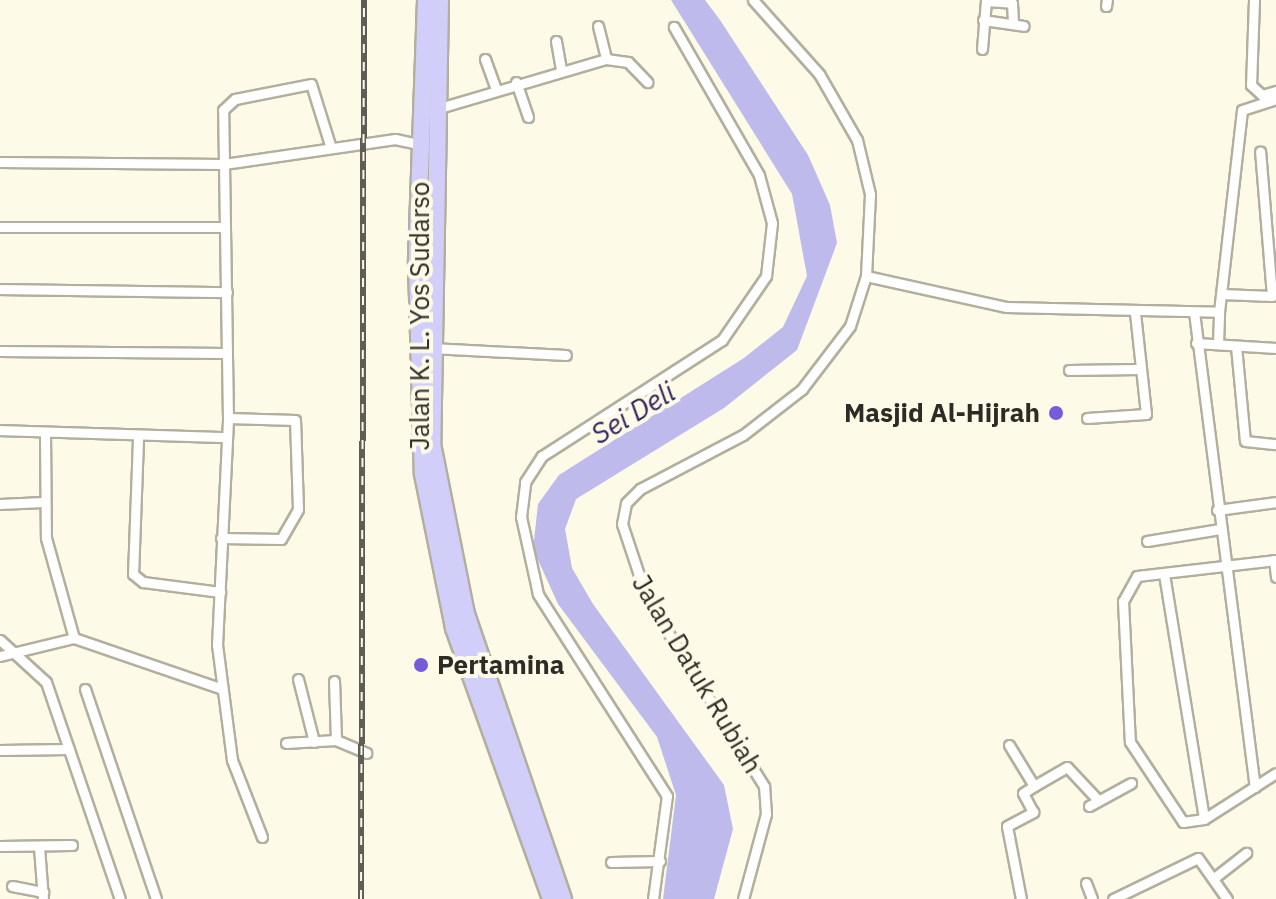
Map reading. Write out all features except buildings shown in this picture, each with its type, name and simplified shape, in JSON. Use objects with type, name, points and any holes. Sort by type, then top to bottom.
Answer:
[{"type":"highway","name":"Jalan K. L. Yos Sudarso","points":[[426,0],[432,444],[446,532],[466,614],[563,899]]},
{"type":"highway","name":"Jalan K. L. Yos Sudarso","points":[[440,0],[436,109],[427,145],[417,420],[426,493],[454,628],[551,899]]},
{"type":"street","points":[[753,0],[819,74],[857,140],[870,194],[866,276],[1006,307],[1135,313],[1219,312]]},
{"type":"street","points":[[982,49],[986,0],[1012,3],[1013,24]]},
{"type":"street","points":[[1254,0],[1251,85],[1262,95],[1276,91]]},
{"type":"street","points":[[983,20],[1024,26]]},
{"type":"street","points":[[598,26],[606,59]]},
{"type":"street","points":[[653,899],[667,796],[538,594],[521,517],[525,482],[542,456],[722,340],[766,276],[772,223],[759,175],[674,27]]},
{"type":"street","points":[[556,41],[561,69]]},
{"type":"street","points":[[485,59],[495,87]]},
{"type":"street","points":[[436,109],[495,87],[606,59],[628,62],[647,82]]},
{"type":"street","points":[[516,82],[528,117]]},
{"type":"street","points":[[262,837],[238,784],[220,688],[221,538],[224,437],[228,418],[223,227],[228,104],[306,83],[317,91],[330,145]]},
{"type":"street","points":[[1218,344],[1242,110],[1276,99]]},
{"type":"street","points":[[0,162],[224,164],[282,160],[330,145],[395,139],[427,145]]},
{"type":"street","points":[[1221,294],[1274,296],[1260,151]]},
{"type":"street","points":[[0,227],[223,227]]},
{"type":"street","name":"Jalan Datuk Rubiah","points":[[743,899],[766,814],[764,786],[647,599],[626,552],[626,503],[743,435],[802,389],[850,326],[866,276]]},
{"type":"street","points":[[0,289],[227,292]]},
{"type":"street","points":[[1194,312],[1217,510],[1255,787]]},
{"type":"street","points":[[1087,418],[1142,419],[1135,313]]},
{"type":"street","points":[[1196,343],[1276,348]]},
{"type":"street","points":[[1236,346],[1245,441],[1276,444]]},
{"type":"street","points":[[431,348],[566,355]]},
{"type":"street","points":[[0,351],[226,353]]},
{"type":"street","points":[[1069,370],[1139,369]]},
{"type":"street","points":[[221,538],[281,539],[298,509],[295,420],[228,418]]},
{"type":"street","points":[[0,430],[138,439],[224,437]]},
{"type":"street","points":[[45,432],[43,502],[74,638]]},
{"type":"street","points":[[138,439],[133,574],[143,582],[220,592]]},
{"type":"street","points":[[0,504],[43,502]]},
{"type":"street","points":[[1217,510],[1276,502]]},
{"type":"street","points":[[1147,541],[1220,529]]},
{"type":"street","points":[[1276,577],[1275,560],[1133,578],[1123,601],[1130,742],[1183,822],[1204,819],[1276,773]]},
{"type":"street","points":[[1164,574],[1204,819]]},
{"type":"street","points":[[0,656],[74,638],[220,688]]},
{"type":"street","points":[[0,640],[46,682],[120,899]]},
{"type":"street","points":[[298,679],[314,742]]},
{"type":"street","points":[[334,681],[336,740]]},
{"type":"street","points":[[85,689],[156,899]]},
{"type":"street","points":[[286,743],[336,740],[366,753]]},
{"type":"street","points":[[1009,745],[1034,786]]},
{"type":"street","points":[[0,750],[69,749]]},
{"type":"street","points":[[1021,899],[1007,826],[1033,812],[1023,793],[1067,767],[1094,803],[1131,783]]},
{"type":"street","points":[[0,846],[72,845]]},
{"type":"street","points":[[12,886],[43,895],[39,847]]},
{"type":"street","points":[[1214,878],[1246,853]]},
{"type":"street","points":[[1113,899],[1193,858],[1214,878],[1227,899]]},
{"type":"street","points":[[611,862],[660,861]]},
{"type":"street","points":[[1086,883],[1092,899]]},
{"type":"shaded area","points":[[671,0],[705,0],[720,20],[808,155],[830,205],[837,243],[797,350],[724,408],[576,499],[565,529],[572,568],[593,604],[724,785],[733,829],[714,899],[663,899],[676,795],[657,737],[558,604],[533,549],[538,504],[559,475],[744,358],[783,327],[807,276],[792,194]]},
{"type":"railway","points":[[361,899],[364,0]]},
{"type":"place","name":"Masjid Al-Hijrah","points":[[1056,413]]},
{"type":"place","name":"Pertamina","points":[[421,665]]},
{"type":"water label","name":"Sei Deli","points":[[633,413]]}]
